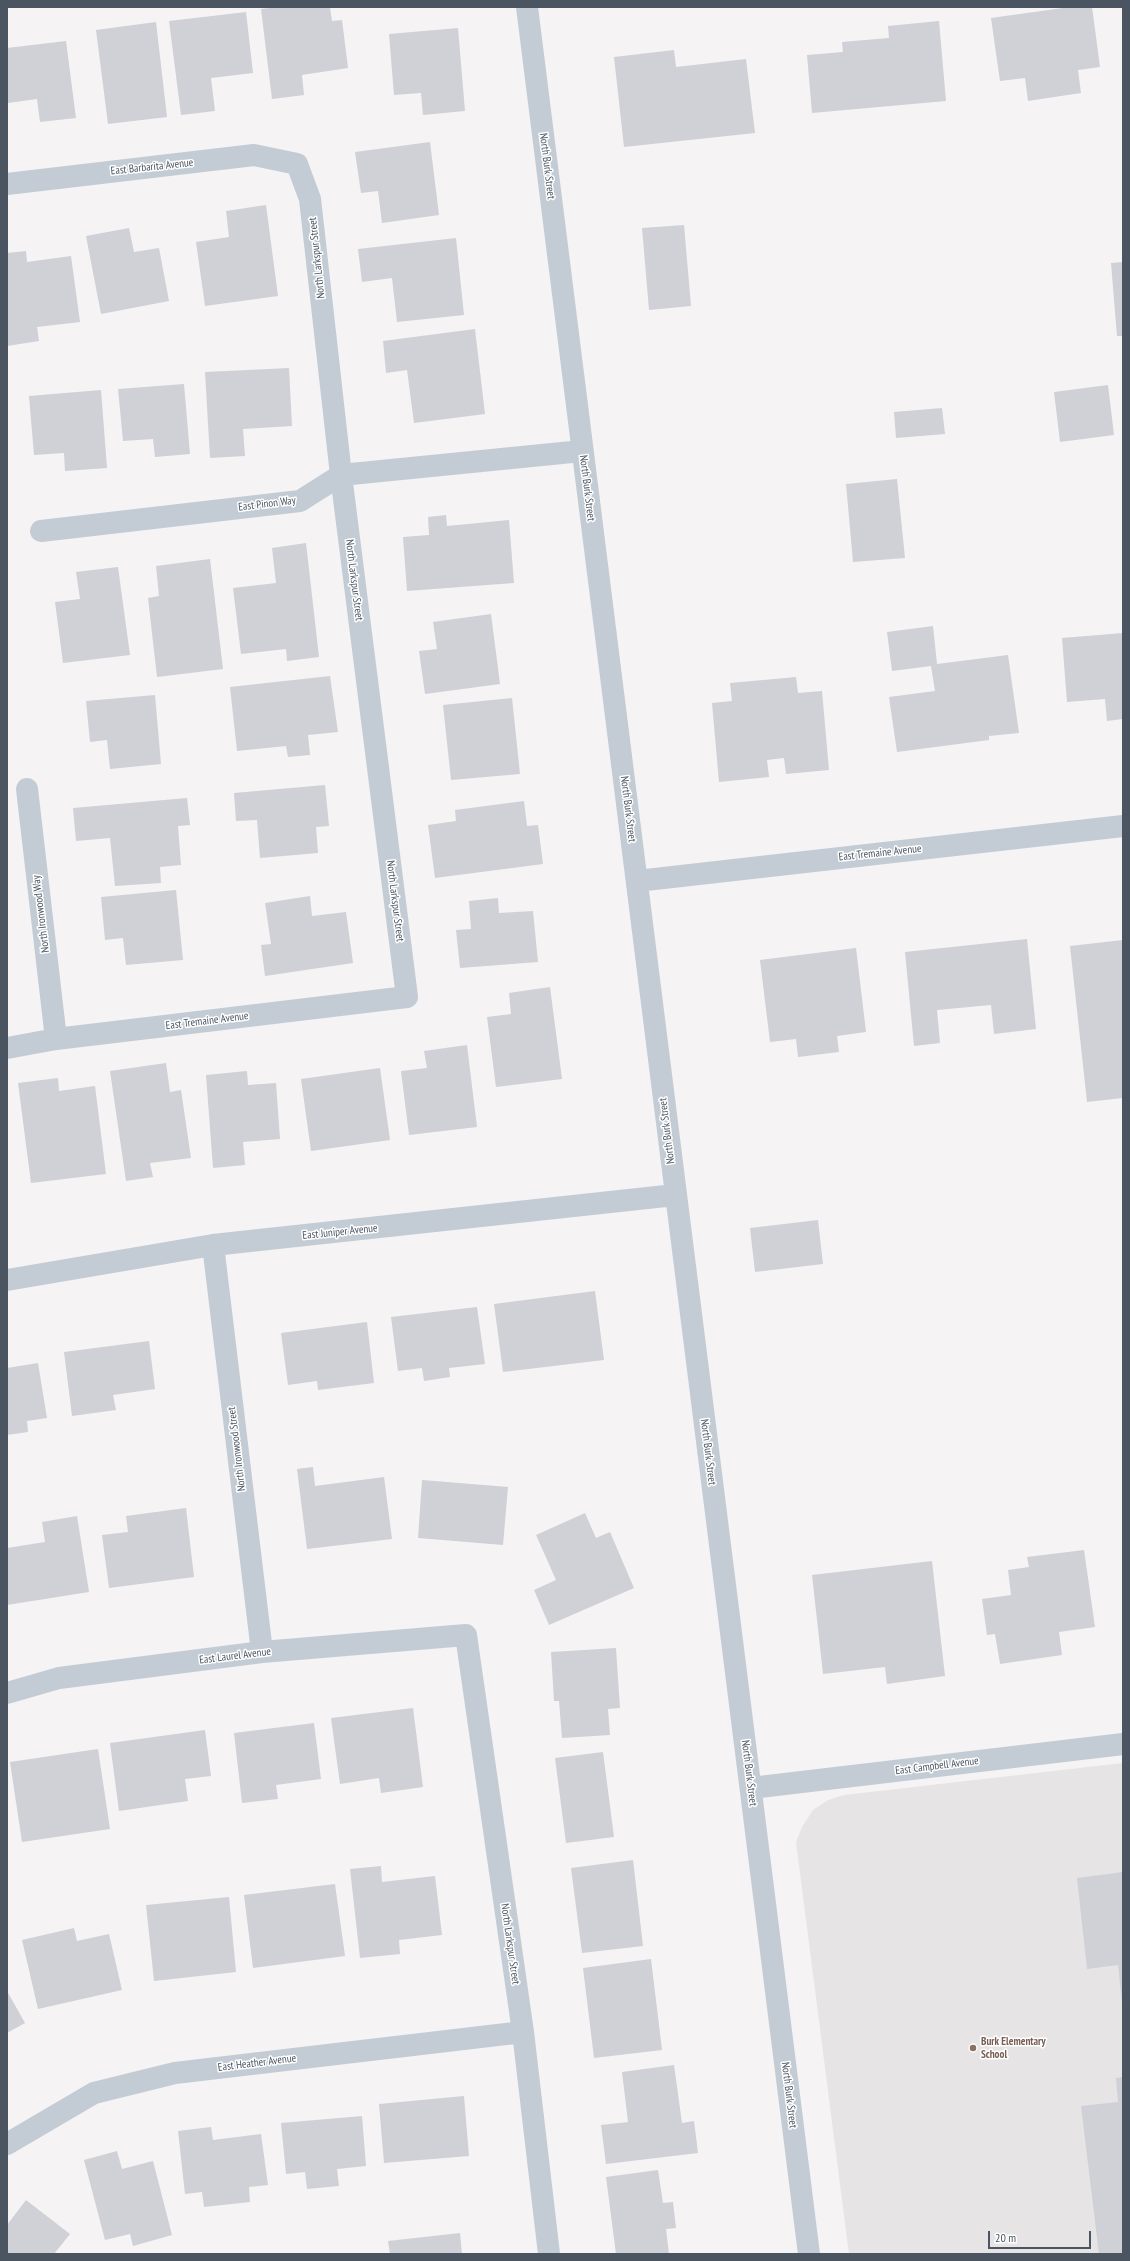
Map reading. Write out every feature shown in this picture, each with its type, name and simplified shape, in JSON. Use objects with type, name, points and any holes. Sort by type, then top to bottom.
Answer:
[{"type":"street","name":"North Burk Street","points":[[527,7],[809,2254]]},
{"type":"street","name":"East Barbarita Avenue","points":[[7,184],[254,156],[297,164]]},
{"type":"street","name":"North Larkspur Street","points":[[297,164],[310,199],[341,475],[407,997]]},
{"type":"street","name":"East Pinon Way","points":[[41,531],[300,501],[341,475],[582,451]]},
{"type":"street","name":"North Ironwood Way","points":[[27,788],[56,1039]]},
{"type":"street","name":"East Tremaine Avenue","points":[[637,881],[1123,826]]},
{"type":"street","name":"East Tremaine Avenue","points":[[7,1048],[56,1039],[407,997]]},
{"type":"street","name":"East Juniper Avenue","points":[[7,1280],[213,1245],[675,1195]]},
{"type":"street","name":"North Ironwood Street","points":[[213,1245],[262,1652]]},
{"type":"street","name":"North Larkspur Street","points":[[466,1635],[523,2032],[549,2254]]},
{"type":"street","name":"East Laurel Avenue","points":[[7,1693],[59,1678],[262,1652],[466,1635]]},
{"type":"street","name":"East Campbell Avenue","points":[[751,1788],[1123,1744]]},
{"type":"street","name":"East Heather Avenue","points":[[7,2144],[94,2093],[175,2073],[523,2032]]},
{"type":"shaded area","name":"Burk Elementary School","points":[[1123,1763],[1123,2254],[849,2254],[796,1842],[802,1827],[813,1810],[828,1800],[844,1795]]},
{"type":"building","points":[[278,7],[330,7],[332,21],[342,20],[348,68],[302,75],[304,95],[272,99],[261,9]]},
{"type":"building","points":[[1070,7],[1092,7],[1100,67],[1078,70],[1081,93],[1028,101],[1025,78],[1000,81],[991,18]]},
{"type":"building","points":[[246,12],[253,73],[211,78],[215,111],[181,115],[169,21]]},
{"type":"building","points":[[939,21],[946,101],[812,113],[807,55],[843,52],[842,42],[889,38],[888,26]]},
{"type":"building","points":[[156,22],[167,117],[108,124],[96,30]]},
{"type":"building","points":[[458,28],[465,111],[423,115],[421,93],[394,95],[389,34]]},
{"type":"building","points":[[66,41],[76,118],[40,122],[37,99],[8,103],[7,48]]},
{"type":"building","points":[[674,50],[676,67],[746,59],[755,133],[624,147],[614,57]]},
{"type":"building","points":[[430,142],[439,215],[382,223],[378,191],[361,193],[355,152]]},
{"type":"building","points":[[266,205],[278,296],[205,306],[196,242],[229,237],[226,211]]},
{"type":"building","points":[[684,225],[691,306],[649,310],[642,228]]},
{"type":"building","points":[[129,228],[134,252],[159,248],[169,301],[101,314],[86,236]]},
{"type":"building","points":[[456,238],[464,315],[397,322],[392,278],[362,282],[358,249]]},
{"type":"building","points":[[26,251],[27,262],[71,256],[80,322],[37,327],[39,341],[7,346],[7,253]]},
{"type":"building","points":[[1123,262],[1123,336],[1117,336],[1111,263]]},
{"type":"building","points":[[475,329],[485,414],[414,423],[407,370],[386,373],[383,341]]},
{"type":"building","points":[[289,368],[292,426],[243,429],[245,456],[210,458],[205,372]]},
{"type":"building","points":[[184,384],[190,454],[155,457],[153,439],[123,441],[118,389]]},
{"type":"building","points":[[1108,385],[1114,435],[1060,442],[1054,392]]},
{"type":"building","points":[[101,390],[107,468],[65,471],[64,453],[34,455],[29,396]]},
{"type":"building","points":[[942,408],[945,434],[896,438],[894,412]]},
{"type":"building","points":[[897,479],[905,558],[853,562],[846,484]]},
{"type":"building","points":[[446,515],[447,526],[509,520],[514,583],[407,591],[403,537],[429,535],[428,517]]},
{"type":"building","points":[[306,543],[319,657],[287,661],[286,649],[241,654],[233,588],[276,583],[272,548]]},
{"type":"building","points":[[210,559],[223,669],[157,677],[148,598],[159,596],[156,566]]},
{"type":"building","points":[[118,567],[130,655],[63,663],[55,602],[80,599],[76,572]]},
{"type":"building","points":[[491,614],[500,684],[425,694],[419,651],[437,649],[433,622]]},
{"type":"building","points":[[933,626],[937,664],[1008,655],[1019,733],[989,736],[989,740],[897,752],[889,697],[935,691],[931,666],[892,671],[887,632]]},
{"type":"building","points":[[1123,633],[1123,719],[1107,721],[1105,699],[1067,702],[1062,638]]},
{"type":"building","points":[[330,676],[338,732],[308,735],[310,755],[288,757],[286,746],[237,751],[230,687]]},
{"type":"building","points":[[796,677],[798,693],[822,691],[829,770],[786,774],[784,758],[767,760],[769,777],[719,782],[712,703],[732,701],[730,683]]},
{"type":"building","points":[[155,695],[161,764],[110,769],[107,740],[90,742],[86,701]]},
{"type":"building","points":[[512,698],[520,774],[451,780],[443,705]]},
{"type":"building","points":[[325,785],[329,826],[316,827],[318,853],[260,858],[257,820],[236,821],[234,793]]},
{"type":"building","points":[[187,798],[190,825],[178,826],[181,865],[160,867],[161,883],[115,886],[110,838],[76,841],[73,808]]},
{"type":"building","points":[[524,801],[527,826],[538,825],[543,864],[435,878],[428,825],[456,821],[455,810]]},
{"type":"building","points":[[176,890],[183,960],[126,965],[123,938],[105,940],[101,897]]},
{"type":"building","points":[[310,896],[312,916],[346,912],[353,963],[265,976],[261,945],[271,944],[265,903]]},
{"type":"building","points":[[498,898],[499,913],[533,911],[538,962],[460,968],[456,930],[471,929],[469,901]]},
{"type":"building","points":[[1027,939],[1036,1029],[994,1034],[991,1005],[937,1010],[940,1043],[914,1046],[905,952]]},
{"type":"building","points":[[1123,940],[1123,1098],[1087,1102],[1070,946]]},
{"type":"building","points":[[856,948],[866,1032],[837,1036],[839,1052],[798,1057],[796,1039],[770,1042],[760,960]]},
{"type":"building","points":[[550,987],[562,1079],[496,1087],[487,1017],[511,1014],[509,993]]},
{"type":"building","points":[[467,1045],[477,1127],[409,1135],[401,1071],[427,1068],[424,1051]]},
{"type":"building","points":[[166,1063],[170,1092],[181,1090],[191,1158],[150,1163],[153,1177],[126,1181],[110,1071]]},
{"type":"building","points":[[380,1068],[390,1140],[311,1151],[301,1079]]},
{"type":"building","points":[[247,1071],[248,1085],[276,1083],[280,1139],[243,1142],[245,1165],[213,1168],[206,1075]]},
{"type":"building","points":[[58,1078],[59,1091],[95,1086],[106,1174],[31,1183],[18,1083]]},
{"type":"building","points":[[818,1220],[823,1264],[755,1272],[750,1228]]},
{"type":"building","points":[[595,1291],[604,1360],[503,1372],[494,1304]]},
{"type":"building","points":[[477,1307],[485,1364],[449,1368],[450,1377],[424,1381],[422,1368],[398,1371],[391,1317]]},
{"type":"building","points":[[367,1322],[374,1383],[318,1390],[317,1381],[288,1385],[281,1333]]},
{"type":"building","points":[[149,1341],[155,1389],[113,1395],[116,1410],[72,1416],[64,1352]]},
{"type":"building","points":[[38,1363],[47,1418],[27,1421],[28,1432],[7,1435],[7,1368]]},
{"type":"building","points":[[313,1467],[315,1486],[384,1477],[392,1539],[307,1549],[297,1469]]},
{"type":"building","points":[[422,1480],[508,1487],[503,1545],[418,1538]]},
{"type":"building","points":[[186,1508],[194,1577],[109,1588],[102,1535],[128,1532],[126,1516]]},
{"type":"building","points":[[585,1513],[596,1538],[610,1532],[634,1588],[549,1625],[534,1590],[556,1580],[536,1535]]},
{"type":"building","points":[[77,1516],[89,1592],[7,1605],[7,1548],[45,1542],[42,1522]]},
{"type":"building","points":[[1084,1550],[1095,1627],[1059,1632],[1062,1655],[1000,1664],[995,1634],[987,1635],[982,1599],[1011,1595],[1008,1570],[1029,1567],[1027,1557]]},
{"type":"building","points":[[932,1561],[945,1676],[887,1684],[885,1667],[823,1674],[812,1575]]},
{"type":"building","points":[[616,1648],[620,1708],[608,1709],[610,1735],[562,1738],[559,1701],[554,1701],[551,1652]]},
{"type":"building","points":[[413,1708],[423,1787],[381,1793],[379,1778],[340,1784],[331,1718]]},
{"type":"building","points":[[314,1723],[321,1779],[276,1785],[278,1799],[242,1803],[234,1733]]},
{"type":"building","points":[[205,1730],[211,1776],[185,1779],[188,1801],[119,1811],[110,1743]]},
{"type":"building","points":[[98,1749],[110,1829],[22,1842],[10,1762]]},
{"type":"building","points":[[603,1752],[614,1837],[566,1843],[555,1758]]},
{"type":"building","points":[[633,1860],[643,1946],[582,1953],[571,1868]]},
{"type":"building","points":[[381,1866],[382,1882],[435,1876],[442,1935],[399,1940],[400,1954],[360,1958],[350,1869]]},
{"type":"building","points":[[1123,1872],[1122,2002],[1118,1965],[1087,1969],[1077,1878]]},
{"type":"building","points":[[335,1884],[345,1956],[253,1968],[244,1895]]},
{"type":"building","points":[[229,1897],[236,1972],[154,1981],[146,1905]]},
{"type":"building","points":[[74,1928],[77,1941],[109,1934],[122,1990],[38,2009],[22,1940]]},
{"type":"building","points":[[651,1959],[662,2050],[594,2058],[583,1968]]},
{"type":"building","points":[[7,1991],[25,2023],[7,2033]]},
{"type":"building","points":[[674,2065],[682,2123],[694,2121],[698,2153],[606,2164],[601,2125],[628,2122],[622,2072]]},
{"type":"building","points":[[1123,2077],[1123,2254],[1099,2254],[1081,2106],[1118,2102],[1116,2078]]},
{"type":"building","points":[[464,2096],[469,2156],[384,2163],[379,2104]]},
{"type":"building","points":[[362,2116],[366,2166],[337,2169],[339,2186],[307,2189],[305,2172],[286,2174],[281,2123]]},
{"type":"building","points":[[211,2127],[213,2140],[261,2134],[268,2185],[249,2187],[250,2202],[204,2207],[202,2192],[185,2194],[178,2131]]},
{"type":"building","points":[[117,2151],[122,2169],[153,2161],[172,2235],[133,2246],[130,2234],[105,2240],[84,2160]]},
{"type":"building","points":[[658,2170],[663,2203],[673,2202],[676,2228],[666,2229],[669,2254],[616,2254],[606,2177]]},
{"type":"building","points":[[26,2200],[70,2234],[54,2254],[7,2254],[7,2225]]},
{"type":"building","points":[[460,2233],[462,2254],[390,2254],[388,2241]]},
{"type":"place","name":"Burk Elementary School","points":[[973,2048]]}]
